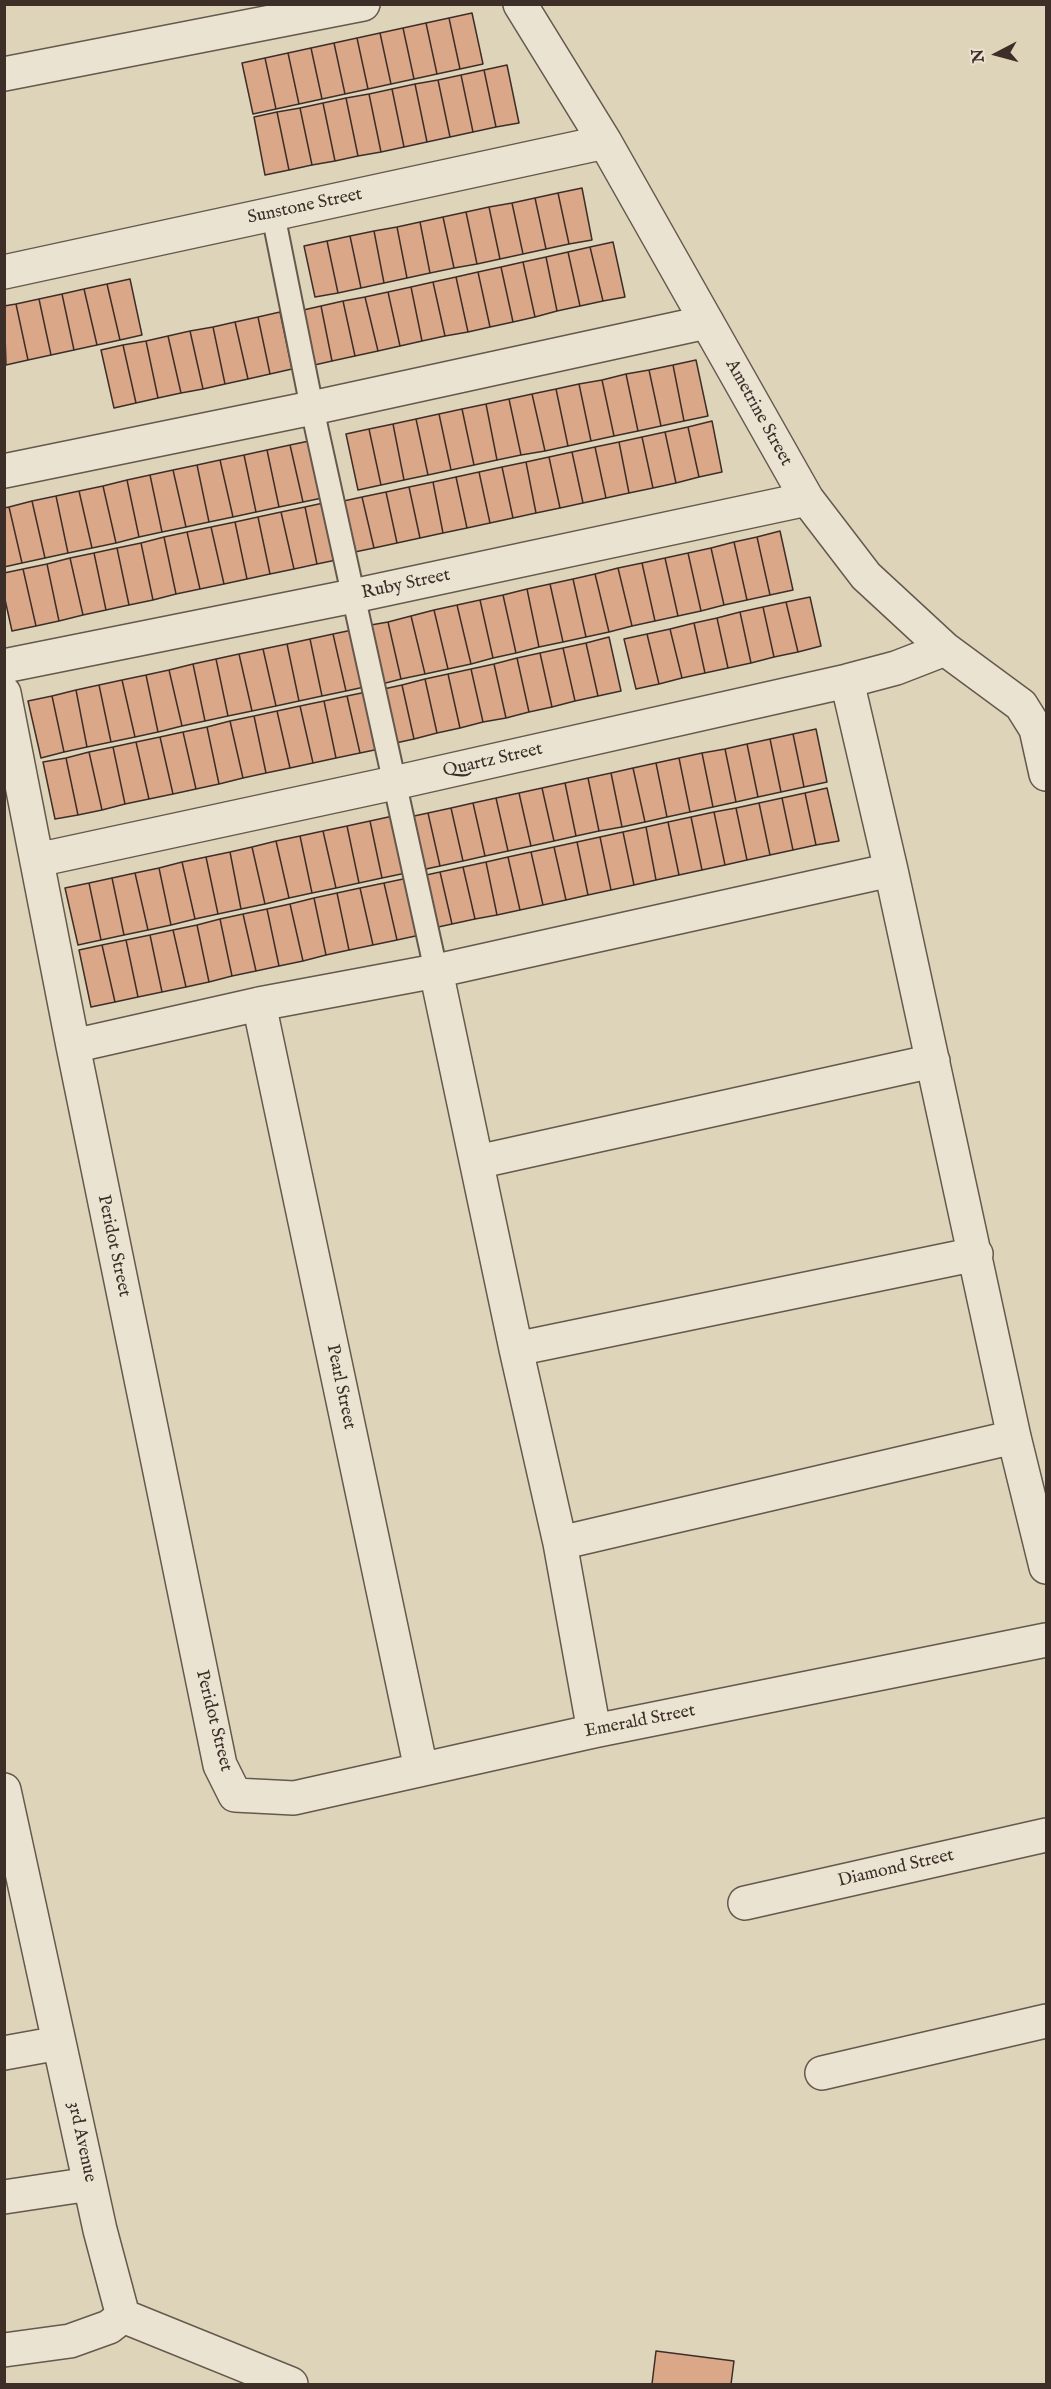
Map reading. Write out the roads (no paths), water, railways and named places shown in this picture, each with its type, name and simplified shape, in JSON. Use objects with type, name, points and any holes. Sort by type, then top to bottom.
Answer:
[{"type":"street","points":[[4,74],[363,4]]},
{"type":"street","name":"Ametrine Street","points":[[520,4],[606,142],[807,500],[866,576],[945,649],[1021,705],[1036,729],[1047,774]]},
{"type":"street","name":"Sunstone Street","points":[[4,272],[606,142]]},
{"type":"street","points":[[4,471],[312,408],[706,322]]},
{"type":"street","name":"Ruby Street","points":[[4,666],[353,596],[807,500]]},
{"type":"street","name":"Quartz Street","points":[[37,860],[394,783],[847,681],[896,668],[945,649]]},
{"type":"street","points":[[847,681],[976,1254],[1014,1437],[1047,1567]]},
{"type":"street","name":"Peridot Street","points":[[4,693],[73,1046],[220,1765],[235,1795]]},
{"type":"street","points":[[73,1046],[259,1004],[436,971],[891,870]]},
{"type":"street","points":[[436,971],[516,1349],[560,1543],[594,1731]]},
{"type":"street","name":"Pearl Street","points":[[259,1004],[421,1769]]},
{"type":"street","points":[[477,1162],[933,1061]]},
{"type":"street","points":[[516,1349],[976,1254]]},
{"type":"street","points":[[560,1543],[1014,1437]]},
{"type":"street","name":"Emerald Street","points":[[235,1795],[294,1798],[594,1731],[1047,1641]]},
{"type":"street","name":"3rd Avenue","points":[[4,1790],[16,1896],[59,2043],[90,2184],[123,2316]]},
{"type":"street","name":"Diamond Street","points":[[745,1903],[1047,1835]]},
{"type":"street","points":[[822,2073],[1047,2021]]},
{"type":"street","points":[[4,2053],[59,2043]]},
{"type":"street","points":[[4,2198],[90,2184]]},
{"type":"street","points":[[4,2350],[70,2341],[109,2327],[123,2316],[291,2385]]},
{"type":"lane","points":[[273,214],[312,408],[436,971]]}]
